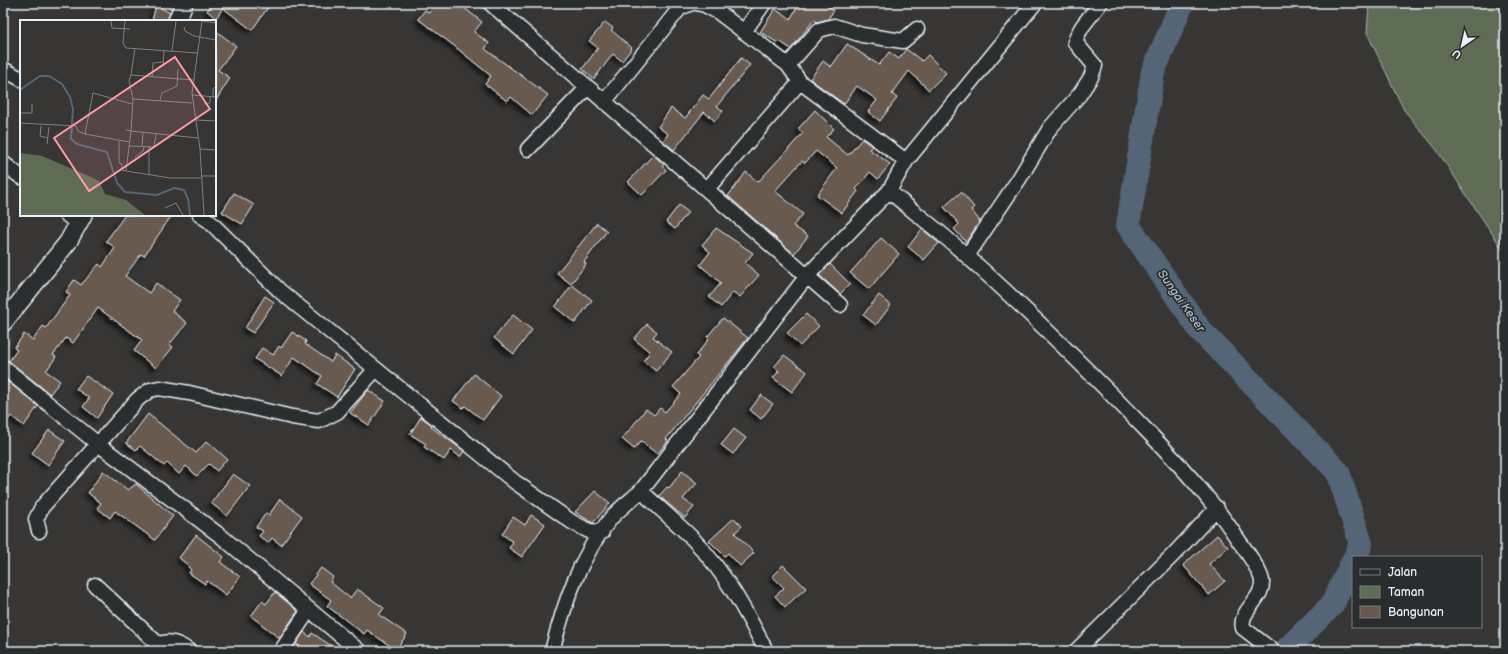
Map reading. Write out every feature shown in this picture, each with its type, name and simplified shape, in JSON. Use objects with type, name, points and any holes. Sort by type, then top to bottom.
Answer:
[{"type":"main road","points":[[177,20],[184,3]]},
{"type":"main road","points":[[3,323],[68,242],[76,218]]},
{"type":"street","points":[[490,3],[840,305]]},
{"type":"street","points":[[604,102],[680,8],[692,3]]},
{"type":"street","points":[[696,3],[705,5],[718,12],[788,65],[800,82],[906,161]]},
{"type":"street","points":[[744,32],[764,3]]},
{"type":"street","points":[[552,651],[559,621],[572,585],[612,517],[641,491],[807,276],[889,191],[906,161],[1035,3]]},
{"type":"street","points":[[967,256],[1019,179],[1050,128],[1080,94],[1091,78],[1095,66],[1076,42],[1078,32],[1100,3]]},
{"type":"street","points":[[788,65],[819,30],[834,26],[862,35],[903,41],[916,29]]},
{"type":"street","points":[[3,69],[20,78]]},
{"type":"street","points":[[707,189],[800,82]]},
{"type":"street","points":[[528,149],[587,88]]},
{"type":"street","points":[[3,163],[20,177]]},
{"type":"street","points":[[889,191],[967,256],[1109,391],[1185,469],[1217,508],[1254,563],[1262,578],[1261,588],[1255,602],[1241,624],[1242,628],[1273,651]]},
{"type":"street","points":[[201,216],[282,292],[515,482],[572,522],[589,531],[602,532]]},
{"type":"street","points":[[3,367],[98,444],[222,537],[359,651]]},
{"type":"street","points":[[39,531],[36,519],[42,508],[138,399],[150,390],[160,388],[189,393],[292,417],[319,421],[338,412],[376,369]]},
{"type":"street","points":[[641,491],[694,540],[722,574],[749,617],[766,651]]},
{"type":"street","points":[[1076,651],[1173,555],[1217,508]]},
{"type":"street","points":[[95,585],[155,648],[168,641],[179,644],[189,651]]},
{"type":"street","points":[[281,651],[309,610]]},
{"type":"green space","points":[[1369,3],[1505,3],[1505,253],[1436,149],[1404,110],[1367,33]]},
{"type":"building","points":[[213,3],[271,3],[252,30],[223,8],[216,18],[207,11]]},
{"type":"building","points":[[436,3],[458,3],[482,22],[474,32],[489,43],[485,49],[548,95],[532,115],[511,97],[507,101],[485,84],[491,76],[418,19],[425,10],[429,13]]},
{"type":"building","points":[[800,3],[823,3],[834,10],[828,19],[817,22],[814,20],[791,49],[779,41],[778,43],[760,32],[775,9],[790,19]]},
{"type":"building","points":[[156,5],[170,13],[167,20],[152,20]]},
{"type":"building","points":[[605,22],[613,28],[611,30],[632,48],[622,61],[613,54],[594,79],[582,69],[598,48],[589,41]]},
{"type":"building","points":[[216,31],[236,46],[218,70],[230,78],[216,100]]},
{"type":"building","points":[[847,44],[879,65],[889,52],[899,59],[906,49],[922,61],[928,55],[946,73],[929,90],[909,71],[892,94],[897,98],[880,121],[868,112],[877,100],[857,86],[844,104],[810,79],[823,61],[831,67]]},
{"type":"building","points":[[741,58],[750,65],[717,106],[723,111],[715,121],[704,112],[674,150],[663,141],[668,134],[658,127],[671,108],[685,118],[703,95],[709,99]]},
{"type":"building","points":[[815,110],[834,129],[826,137],[848,155],[862,139],[872,146],[869,149],[890,164],[878,179],[870,172],[856,189],[858,191],[842,213],[817,195],[837,168],[816,151],[805,163],[802,161],[775,191],[803,214],[793,226],[808,236],[794,254],[728,196],[746,172],[758,182],[803,133],[798,129]]},
{"type":"building","points":[[653,155],[664,164],[662,166],[666,170],[642,195],[628,182]]},
{"type":"building","points":[[961,192],[974,207],[971,210],[980,221],[966,242],[954,229],[959,224],[944,207]]},
{"type":"building","points":[[234,193],[254,205],[242,224],[222,212]]},
{"type":"building","points":[[679,205],[688,212],[675,229],[666,222]]},
{"type":"building","points":[[124,216],[171,216],[144,256],[141,254],[125,276],[149,293],[156,283],[180,300],[172,311],[187,323],[169,345],[173,347],[156,368],[134,351],[142,340],[98,308],[73,343],[66,338],[53,355],[56,357],[46,371],[60,381],[50,394],[9,361],[17,350],[14,348],[24,334],[33,340],[43,326],[46,328],[70,295],[66,292],[74,280],[81,285],[99,264],[102,267],[115,248],[106,241]]},
{"type":"building","points":[[597,223],[607,231],[584,262],[586,264],[571,284],[557,273]]},
{"type":"building","points":[[716,228],[753,253],[745,263],[759,275],[740,297],[733,292],[721,307],[709,297],[721,283],[700,265],[710,252],[702,245]]},
{"type":"building","points":[[922,229],[939,243],[924,260],[908,247]]},
{"type":"building","points":[[881,238],[899,254],[869,289],[850,273]]},
{"type":"building","points":[[830,264],[850,284],[840,294],[819,275]]},
{"type":"building","points":[[572,285],[592,300],[575,323],[555,307]]},
{"type":"building","points":[[879,295],[891,305],[876,325],[863,315]]},
{"type":"building","points":[[265,296],[274,302],[253,333],[245,328]]},
{"type":"building","points":[[806,314],[819,326],[800,346],[787,333]]},
{"type":"building","points":[[513,315],[532,330],[514,354],[494,338]]},
{"type":"building","points":[[723,318],[748,338],[666,439],[668,441],[657,454],[641,441],[634,449],[622,439],[646,409],[654,415],[660,408],[665,412],[681,394],[673,387],[699,357],[696,355],[709,339],[707,337]]},
{"type":"building","points":[[647,324],[657,332],[653,337],[672,352],[656,371],[643,361],[650,352],[634,339]]},
{"type":"building","points":[[292,332],[306,341],[305,344],[331,362],[335,355],[355,369],[337,397],[317,384],[322,376],[294,357],[282,376],[255,359],[262,348],[273,355],[279,346],[281,348]]},
{"type":"building","points":[[784,355],[807,372],[792,392],[773,378],[779,371],[774,367]]},
{"type":"building","points":[[474,374],[501,396],[483,420],[465,406],[463,408],[453,401]]},
{"type":"building","points":[[86,376],[113,394],[97,418],[83,407],[89,398],[76,389]]},
{"type":"building","points":[[3,378],[38,406],[24,426],[11,416],[3,427]]},
{"type":"building","points":[[368,390],[385,401],[369,425],[350,413]]},
{"type":"building","points":[[761,395],[773,404],[761,419],[750,410]]},
{"type":"building","points":[[148,414],[196,453],[207,441],[227,459],[217,471],[209,464],[197,476],[186,466],[179,474],[167,463],[164,466],[140,446],[136,450],[126,443]]},
{"type":"building","points":[[421,417],[432,425],[431,427],[464,451],[460,457],[451,450],[444,460],[424,447],[426,444],[410,434]]},
{"type":"building","points":[[734,429],[746,438],[733,454],[721,445]]},
{"type":"building","points":[[49,430],[65,441],[48,465],[32,453]]},
{"type":"building","points":[[103,471],[128,490],[136,484],[173,516],[155,540],[115,511],[110,518],[97,508],[101,503],[88,493]]},
{"type":"building","points":[[682,471],[697,483],[683,499],[694,507],[685,518],[659,496],[667,487],[669,488]]},
{"type":"building","points":[[233,474],[250,486],[227,516],[211,503]]},
{"type":"building","points":[[595,491],[610,503],[593,523],[575,512]]},
{"type":"building","points":[[280,499],[302,516],[281,545],[272,538],[268,543],[259,536],[263,531],[256,527],[266,513],[269,515]]},
{"type":"building","points":[[531,515],[545,524],[522,557],[509,548],[513,542],[502,534],[513,517],[525,525]]},
{"type":"building","points":[[734,518],[742,526],[735,533],[754,553],[740,566],[728,553],[725,556],[709,541]]},
{"type":"building","points":[[196,535],[224,557],[220,562],[240,577],[226,595],[207,581],[205,584],[189,573],[191,570],[188,567],[189,566],[179,558]]},
{"type":"building","points":[[1217,535],[1228,547],[1209,564],[1225,581],[1209,595],[1183,565]]},
{"type":"building","points":[[783,565],[806,588],[785,607],[775,596],[784,588],[772,576]]},
{"type":"building","points":[[321,568],[333,577],[330,582],[350,598],[357,589],[384,608],[379,615],[407,634],[396,650],[367,630],[364,634],[327,606],[331,600],[309,584]]},
{"type":"building","points":[[275,592],[298,611],[279,638],[251,616],[262,601],[266,604]]},
{"type":"building","points":[[304,632],[310,637],[312,633],[339,651],[306,651],[296,644]]},
{"type":"waterway","name":"Sungai Keser","points":[[1182,3],[1153,72],[1128,225],[1200,330],[1338,472],[1361,544],[1355,556]]},
{"type":"waterway","name":"Sungai Keser","points":[[1285,651],[1332,605],[1352,563]]}]
